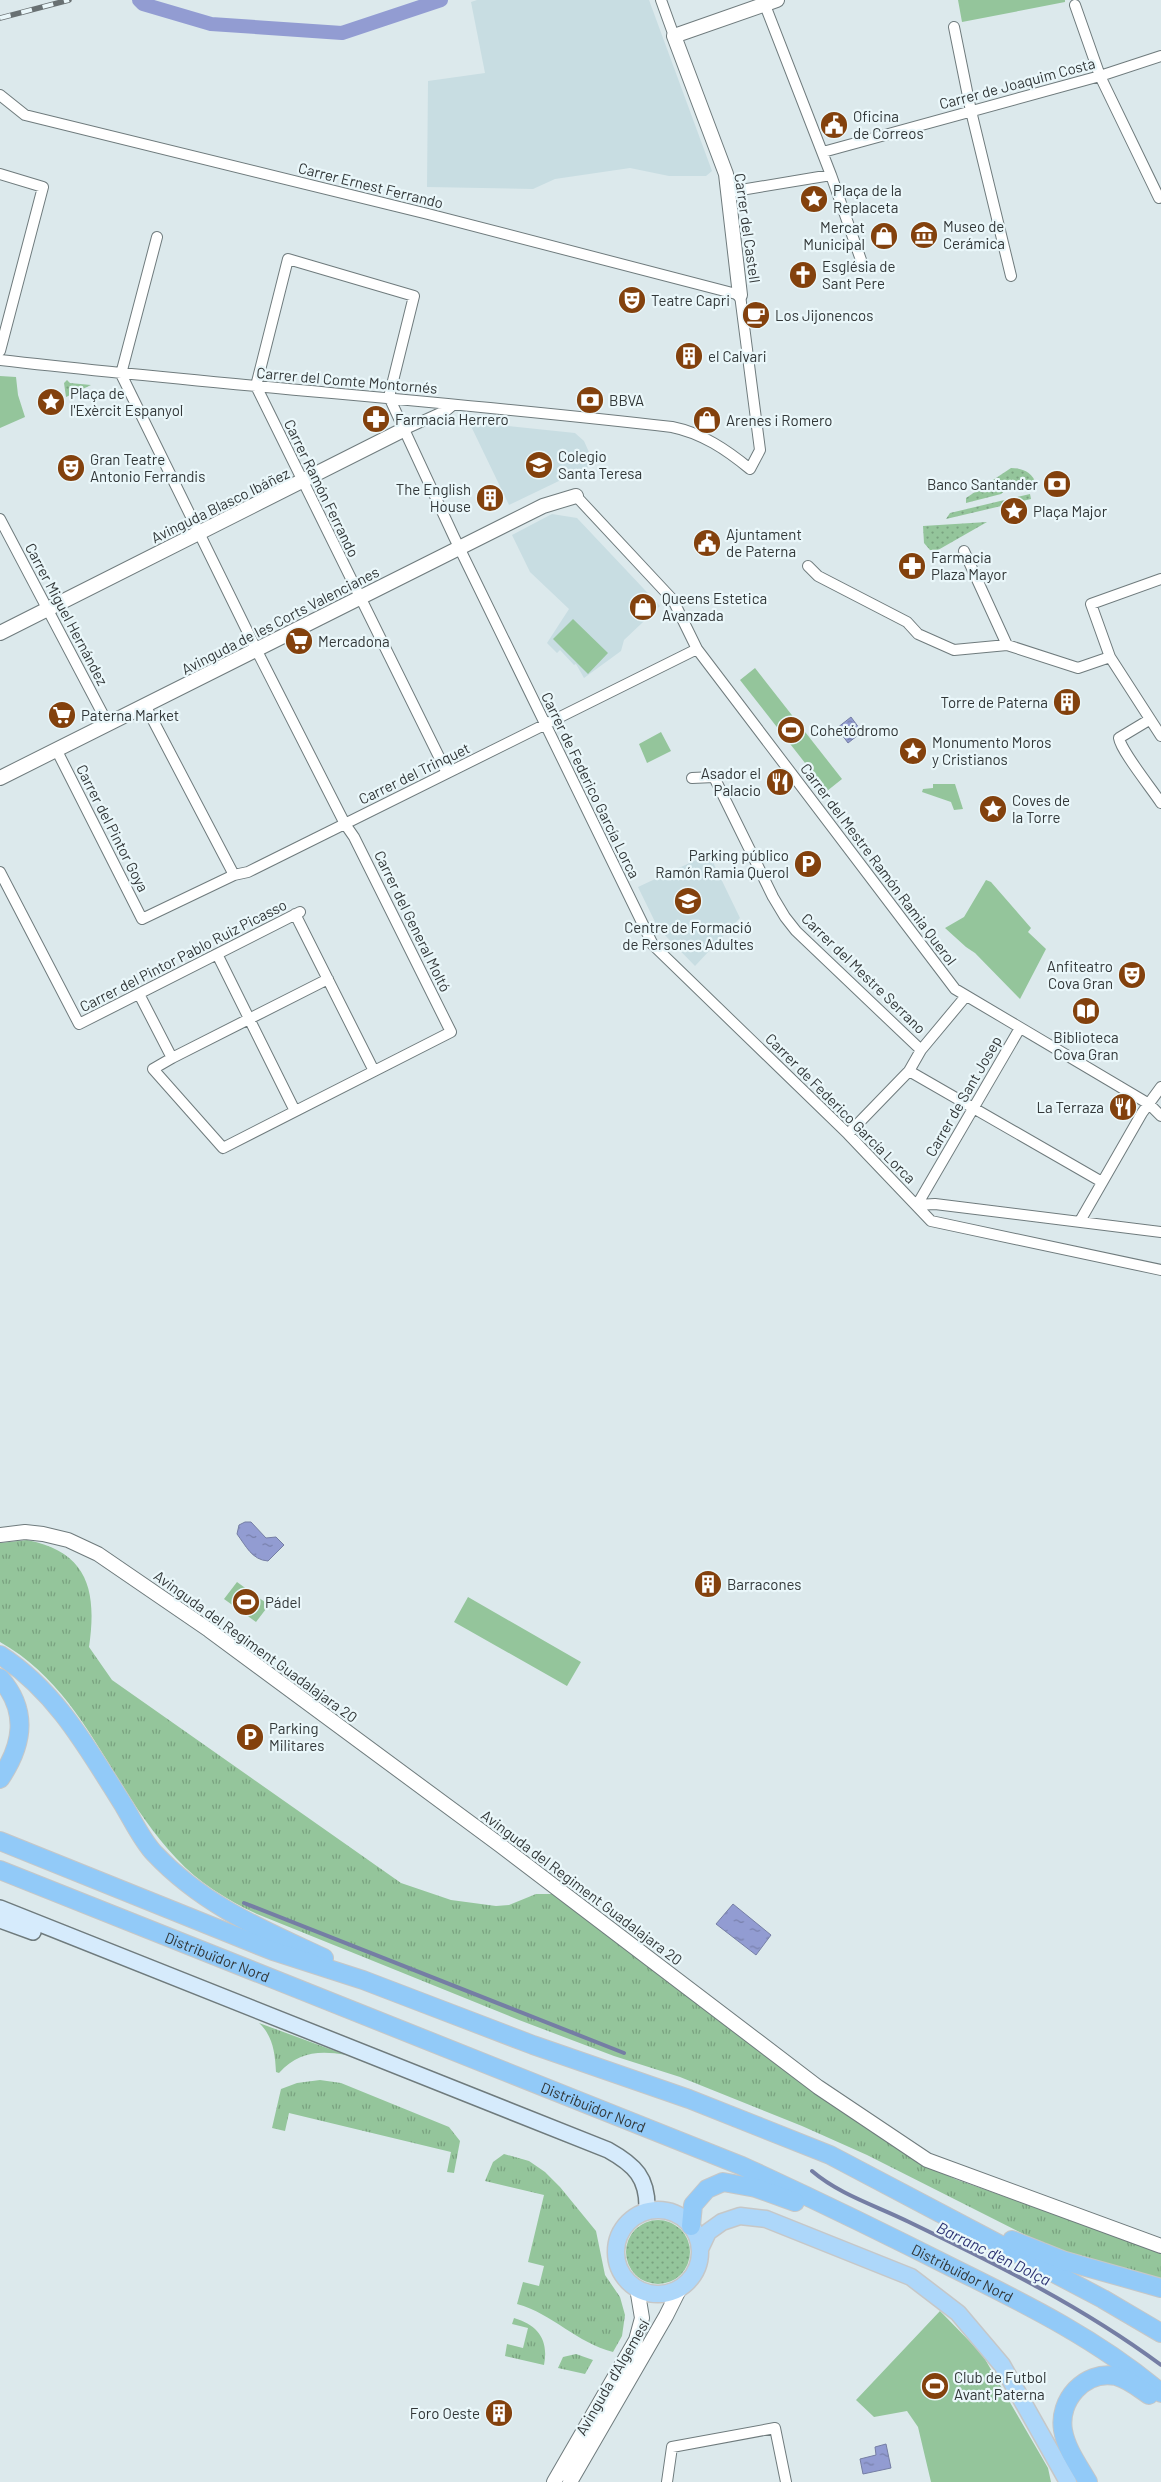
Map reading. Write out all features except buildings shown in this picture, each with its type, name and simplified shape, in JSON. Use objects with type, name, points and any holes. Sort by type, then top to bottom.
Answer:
[{"type":"highway","points":[[0,1655],[19,1667],[48,1694],[71,1722],[153,1852],[190,1887],[236,1918],[333,1962],[364,1980]]},
{"type":"highway","points":[[0,1678],[20,1711],[20,1743],[0,1779]]},
{"type":"highway","name":"Distribuïdor Nord","points":[[0,1841],[264,1947],[364,1980],[533,2045],[754,2124],[830,2156],[904,2193],[1103,2299],[1161,2333]]},
{"type":"highway","name":"Distribuïdor Nord","points":[[0,1870],[723,2159],[829,2206],[1008,2295],[1072,2331],[1132,2368],[1161,2393]]},
{"type":"highway","points":[[691,2226],[693,2205],[706,2190],[723,2182],[756,2188],[799,2204],[829,2206]]},
{"type":"highway","points":[[904,2193],[933,2200],[1010,2239],[1065,2261],[1161,2288]]},
{"type":"highway","points":[[1088,2482],[1066,2442],[1063,2428],[1066,2401],[1074,2391],[1083,2383],[1097,2377],[1115,2376],[1161,2400]]},
{"type":"main road","points":[[0,1908],[608,2150],[627,2162],[640,2176],[647,2194],[647,2210]]},
{"type":"main road","points":[[0,1920],[62,1942],[116,1955]]},
{"type":"main road","points":[[700,2249],[697,2237],[691,2226],[682,2217],[672,2212],[647,2210],[626,2223],[616,2245],[616,2257],[620,2270],[626,2280],[637,2288],[658,2294],[680,2288],[695,2271],[700,2249],[708,2232],[722,2222],[740,2216],[766,2219],[911,2278],[958,2313],[1002,2365],[1068,2482]]},
{"type":"street","name":"Carrer del Castell","points":[[661,0],[726,174],[760,450],[750,469]]},
{"type":"street","points":[[674,36],[768,1],[861,260]]},
{"type":"street","points":[[1075,5],[1100,76],[1160,198]]},
{"type":"street","points":[[954,26],[971,111],[1011,276]]},
{"type":"street","name":"Carrer de Joaquim Costa","points":[[823,152],[1100,76],[1161,56]]},
{"type":"street","name":"Carrer Ernest Ferrando","points":[[0,94],[25,114],[428,214],[740,295]]},
{"type":"street","points":[[0,174],[43,187],[0,351]]},
{"type":"street","points":[[729,192],[831,175]]},
{"type":"street","points":[[0,360],[121,374],[157,237]]},
{"type":"street","points":[[256,386],[288,259],[414,296],[389,397]]},
{"type":"street","name":"Carrer del Comte Montornés","points":[[121,374],[389,397],[672,427],[702,436],[731,454],[750,469]]},
{"type":"street","name":"Carrer del General Moltó","points":[[121,374],[256,650],[345,824],[354,837],[451,1032],[374,1071]]},
{"type":"street","name":"Carrer Ramón Ferrando","points":[[256,386],[447,773]]},
{"type":"street","name":"Carrer de Federico García Lorca","points":[[389,397],[545,725],[653,945],[848,1134],[931,1221],[1161,1270]]},
{"type":"street","name":"Avinguda Blasco Ibáñez","points":[[0,633],[447,410],[453,405]]},
{"type":"street","name":"Avinguda de les Corts Valencianes","points":[[0,778],[543,506],[576,496]]},
{"type":"street","name":"Carrer del Mestre Ramón Ramia Querol","points":[[576,496],[673,600],[697,649],[955,989],[1149,1104],[1161,1116]]},
{"type":"street","name":"Carrer Miguel Hernández","points":[[0,519],[108,724]]},
{"type":"street","points":[[964,550],[1007,645]]},
{"type":"street","points":[[808,566],[818,576],[907,622],[918,634],[954,650],[1007,645],[1078,668],[1110,657]]},
{"type":"street","points":[[1161,579],[1091,604],[1110,657],[1161,736]]},
{"type":"street","name":"Carrer del Trinquet","points":[[142,920],[234,875],[248,872],[697,649]]},
{"type":"street","points":[[145,705],[234,875]]},
{"type":"street","points":[[1150,720],[1119,738],[1120,746],[1147,780],[1161,803]]},
{"type":"street","name":"Carrer del Pintor Goya","points":[[56,749],[142,920]]},
{"type":"street","name":"Carrer del Mestre Serrano","points":[[692,778],[714,778],[773,897],[796,931],[921,1050]]},
{"type":"street","name":"Carrer del Pintor Pablo Ruiz Picasso","points":[[0,872],[79,1024],[297,913],[328,979]]},
{"type":"street","points":[[217,954],[295,1111]]},
{"type":"street","points":[[328,979],[374,1071],[222,1148],[153,1069],[328,979]]},
{"type":"street","points":[[139,994],[172,1058]]},
{"type":"street","points":[[848,1134],[909,1071],[921,1050],[966,996]]},
{"type":"street","name":"Carrer de Sant Josep","points":[[916,1205],[1020,1028]]},
{"type":"street","points":[[909,1071],[1102,1182]]},
{"type":"street","points":[[1080,1221],[1161,1087]]},
{"type":"street","name":"Carrer de Federico García Lorca","points":[[916,1205],[935,1204],[1161,1232]]},
{"type":"street","name":"Avinguda del Regiment Guadalajara 20","points":[[0,1535],[25,1532],[68,1540],[84,1546],[114,1565],[209,1630],[492,1839],[818,2087],[927,2160],[1161,2246]]},
{"type":"street","name":"Avinguda d'Algemesí","points":[[554,2482],[636,2340],[642,2318],[637,2288]]},
{"type":"street","name":"Avinguda d'Algemesí","points":[[570,2482],[666,2316],[680,2288]]},
{"type":"street","points":[[667,2482],[672,2447],[775,2428],[786,2482]]},
{"type":"shaded area","points":[[477,0],[649,0],[712,171],[706,176],[669,176],[630,168],[555,179],[533,189],[427,187],[428,81],[485,73],[471,2]]},
{"type":"shaded area","name":"Colegio Santa Teresa","points":[[469,422],[575,433],[584,441],[592,459],[591,463],[588,467],[509,505]]},
{"type":"shaded area","points":[[552,514],[577,518],[660,606],[624,640],[621,651],[584,678],[576,664],[574,665],[560,650],[557,653],[547,643],[569,609],[530,572],[512,535]]},
{"type":"shaded area","name":"Centre de Formació de Persones Adultes","points":[[709,854],[740,918],[695,966],[658,928],[638,887]]},
{"type":"green space","points":[[958,0],[1065,0],[1065,2],[962,22]]},
{"type":"green space","points":[[0,376],[16,377],[18,395],[25,417],[0,428]]},
{"type":"green space","points":[[67,380],[70,383],[91,385],[66,397],[64,383]]},
{"type":"green space","points":[[1011,468],[1027,472],[1033,477],[1036,484],[1020,489],[1011,485],[1001,494],[966,503],[966,498]]},
{"type":"green space","points":[[1030,494],[1031,499],[946,519],[950,513]]},
{"type":"green space","points":[[987,522],[938,550],[930,550],[924,543],[923,526]]},
{"type":"green space","points":[[573,619],[608,653],[588,674],[553,639]]},
{"type":"green space","name":"Cohetódromo","points":[[755,668],[842,779],[827,791],[740,680]]},
{"type":"green space","points":[[661,732],[671,751],[647,763],[639,744]]},
{"type":"green space","points":[[933,784],[955,784],[963,809],[954,810],[951,802],[922,792],[923,789],[933,788]]},
{"type":"green space","points":[[986,880],[991,882],[1031,928],[1028,932],[1046,949],[1020,999],[975,953],[945,928],[964,917]]},
{"type":"green space","points":[[27,1540],[48,1546],[64,1554],[76,1565],[84,1577],[89,1592],[91,1609],[89,1647],[112,1680],[401,1883],[451,1900],[496,1906],[509,1905],[536,1894],[555,1894],[918,2161],[955,2179],[1161,2252],[1161,2281],[1102,2265],[1045,2245],[867,2155],[802,2126],[680,2077],[614,2056],[519,2020],[257,1914],[214,1890],[185,1867],[153,1831],[96,1742],[55,1686],[30,1662],[0,1642],[0,1543]]},
{"type":"green space","name":"Pádel","points":[[237,1582],[269,1605],[256,1622],[224,1599]]},
{"type":"green space","points":[[468,1597],[581,1662],[567,1686],[454,1622]]},
{"type":"green space","points":[[259,2023],[346,2055],[310,2054],[294,2061],[279,2073],[276,2072],[275,2058],[270,2039]]},
{"type":"green space","points":[[320,2080],[341,2083],[449,2127],[460,2141],[454,2173],[447,2172],[451,2152],[289,2113],[285,2131],[272,2128],[281,2089],[297,2083]]},
{"type":"green space","points":[[504,2154],[529,2161],[545,2172],[560,2187],[596,2231],[605,2275],[620,2297],[625,2315],[622,2336],[613,2352],[588,2342],[542,2314],[517,2304],[523,2282],[539,2286],[544,2266],[528,2262],[544,2195],[485,2181],[493,2162]]},
{"type":"green space","points":[[658,2220],[670,2222],[681,2229],[688,2240],[690,2252],[688,2264],[681,2275],[670,2282],[658,2284],[646,2282],[635,2275],[628,2264],[626,2252],[628,2240],[635,2229],[646,2222]]},
{"type":"green space","name":"Club de Futbol Avant Paterna","points":[[940,2311],[982,2354],[1048,2468],[1051,2482],[931,2482],[918,2427],[907,2411],[874,2417],[856,2400]]},
{"type":"green space","points":[[514,2318],[530,2325],[540,2335],[545,2348],[544,2365],[505,2356],[507,2344],[523,2348],[528,2328],[512,2324]]},
{"type":"green space","points":[[576,2354],[593,2360],[585,2374],[558,2368],[563,2357]]},
{"type":"water","points":[[851,717],[862,732],[848,743],[837,728]]},
{"type":"water","points":[[251,1522],[266,1538],[276,1537],[284,1545],[268,1561],[254,1555],[237,1534],[239,1525]]},
{"type":"water","points":[[733,1904],[771,1935],[756,1955],[716,1924]]},
{"type":"water","points":[[886,2444],[891,2468],[863,2474],[860,2459],[876,2455],[875,2447]]},
{"type":"waterway","points":[[139,0],[143,4],[211,24],[342,33],[441,0]]},
{"type":"waterway","points":[[244,1903],[624,2053]]},
{"type":"waterway","name":"Barranc d'en Dolça","points":[[812,2171],[834,2187],[942,2238],[1070,2305],[1161,2365]]},
{"type":"railway","points":[[0,18],[69,0]]},
{"type":"place","name":"Oficina de Correos","points":[[834,125]]},
{"type":"place","name":"Plaça de la Replaceta","points":[[814,199]]},
{"type":"place","name":"Museo de Cerámica","points":[[924,235]]},
{"type":"place","name":"Mercat Municipal","points":[[884,236]]},
{"type":"place","name":"Església de Sant Pere","points":[[803,275]]},
{"type":"place","name":"Teatre Capri","points":[[632,300]]},
{"type":"place","name":"Los Jijonencos","points":[[756,315]]},
{"type":"place","name":"el Calvari","points":[[689,356]]},
{"type":"place","name":"BBVA","points":[[590,400]]},
{"type":"place","name":"Plaça de l'Exèrcit Espanyol","points":[[51,402]]},
{"type":"place","name":"Farmacia Herrero","points":[[376,419]]},
{"type":"place","name":"Arenes i Romero","points":[[707,420]]},
{"type":"place","name":"Colegio Santa Teresa","points":[[539,465]]},
{"type":"place","name":"Gran Teatre Antonio Ferrandis","points":[[71,468]]},
{"type":"place","name":"Banco Santander","points":[[1057,484]]},
{"type":"place","name":"The English House","points":[[490,498]]},
{"type":"place","name":"Plaça Major","points":[[1014,511]]},
{"type":"place","name":"Ajuntament de Paterna","points":[[707,543]]},
{"type":"place","name":"Farmacia Plaza Mayor","points":[[912,566]]},
{"type":"place","name":"Queens Estetica Avanzada","points":[[643,607]]},
{"type":"place","name":"Mercadona","points":[[299,641]]},
{"type":"place","name":"Torre de Paterna","points":[[1067,702]]},
{"type":"place","name":"Paterna Market","points":[[62,715]]},
{"type":"place","name":"Cohetódromo","points":[[791,730]]},
{"type":"place","name":"Monumento Moros y Cristianos","points":[[913,751]]},
{"type":"place","name":"Asador el Palacio","points":[[780,782]]},
{"type":"place","name":"Coves de la Torre","points":[[993,809]]},
{"type":"place","name":"Parking público Ramón Ramia Querol","points":[[808,864]]},
{"type":"place","name":"Centre de Formació de Persones Adultes","points":[[688,901]]},
{"type":"place","name":"Anfiteatro Cova Gran","points":[[1132,975]]},
{"type":"place","name":"Biblioteca Cova Gran","points":[[1086,1011]]},
{"type":"place","name":"La Terraza","points":[[1123,1107]]},
{"type":"place","name":"Barracones","points":[[708,1584]]},
{"type":"place","name":"Pádel","points":[[246,1602]]},
{"type":"place","name":"Parking Militares","points":[[250,1737]]},
{"type":"place","name":"Club de Futbol Avant Paterna","points":[[935,2386]]},
{"type":"place","name":"Foro Oeste","points":[[499,2413]]}]
